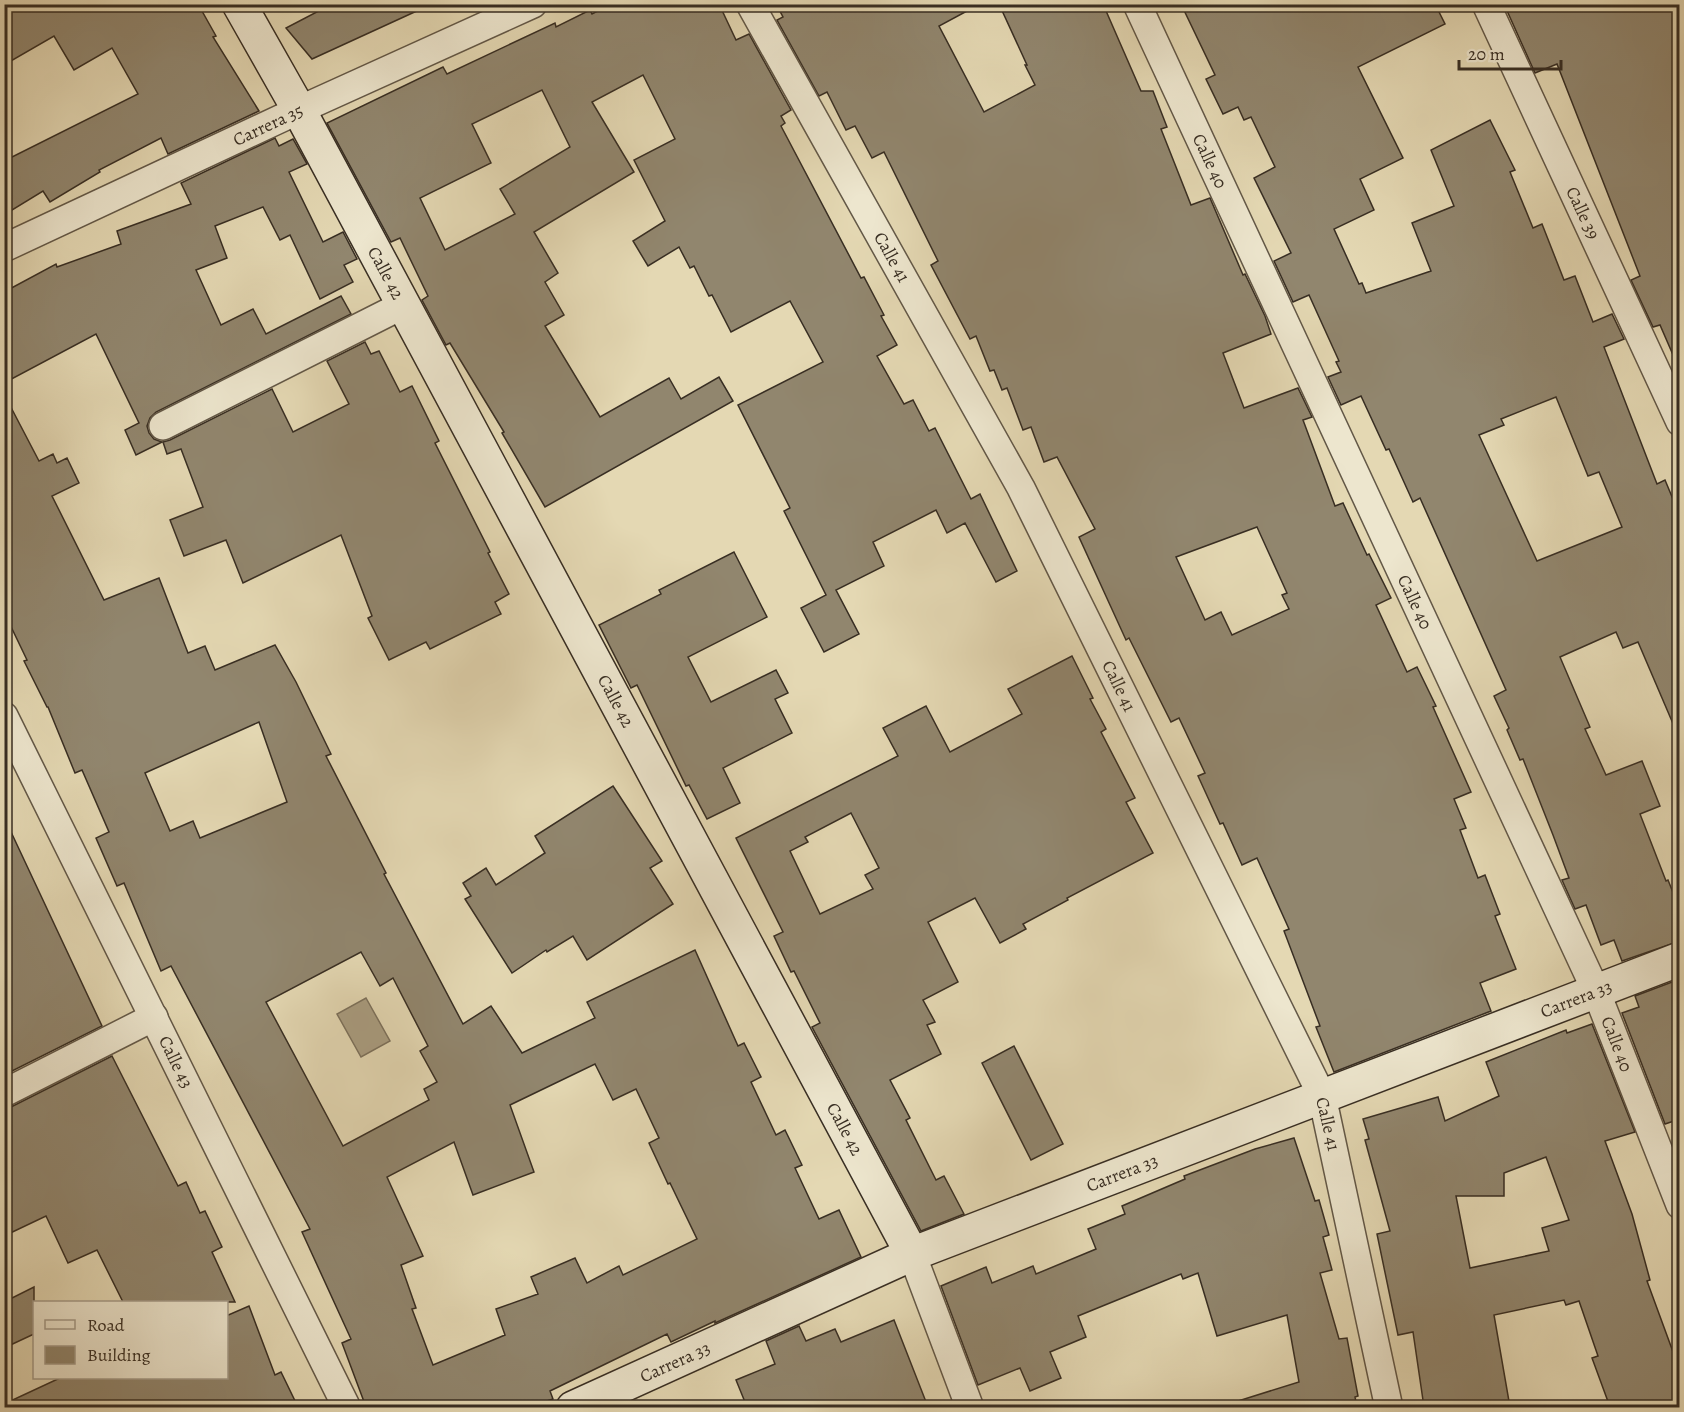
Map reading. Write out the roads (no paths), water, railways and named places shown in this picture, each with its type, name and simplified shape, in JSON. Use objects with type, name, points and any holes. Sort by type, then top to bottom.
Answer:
[{"type":"street","name":"Calle 42","points":[[239,4],[299,110],[912,1254],[970,1407]]},
{"type":"street","name":"Carrera 35","points":[[4,248],[533,4]]},
{"type":"street","name":"Calle 41","points":[[750,4],[1021,488],[1322,1096],[1389,1407]]},
{"type":"street","name":"Calle 40","points":[[1137,4],[1596,991],[1680,1204]]},
{"type":"street","name":"Calle 39","points":[[1486,4],[1680,422]]},
{"type":"street","points":[[163,426],[403,304]]},
{"type":"street","name":"Calle 43","points":[[4,716],[347,1407]]},
{"type":"street","name":"Carrera 33","points":[[573,1407],[912,1254],[1680,959]]},
{"type":"street","points":[[4,1093],[154,1017]]}]
